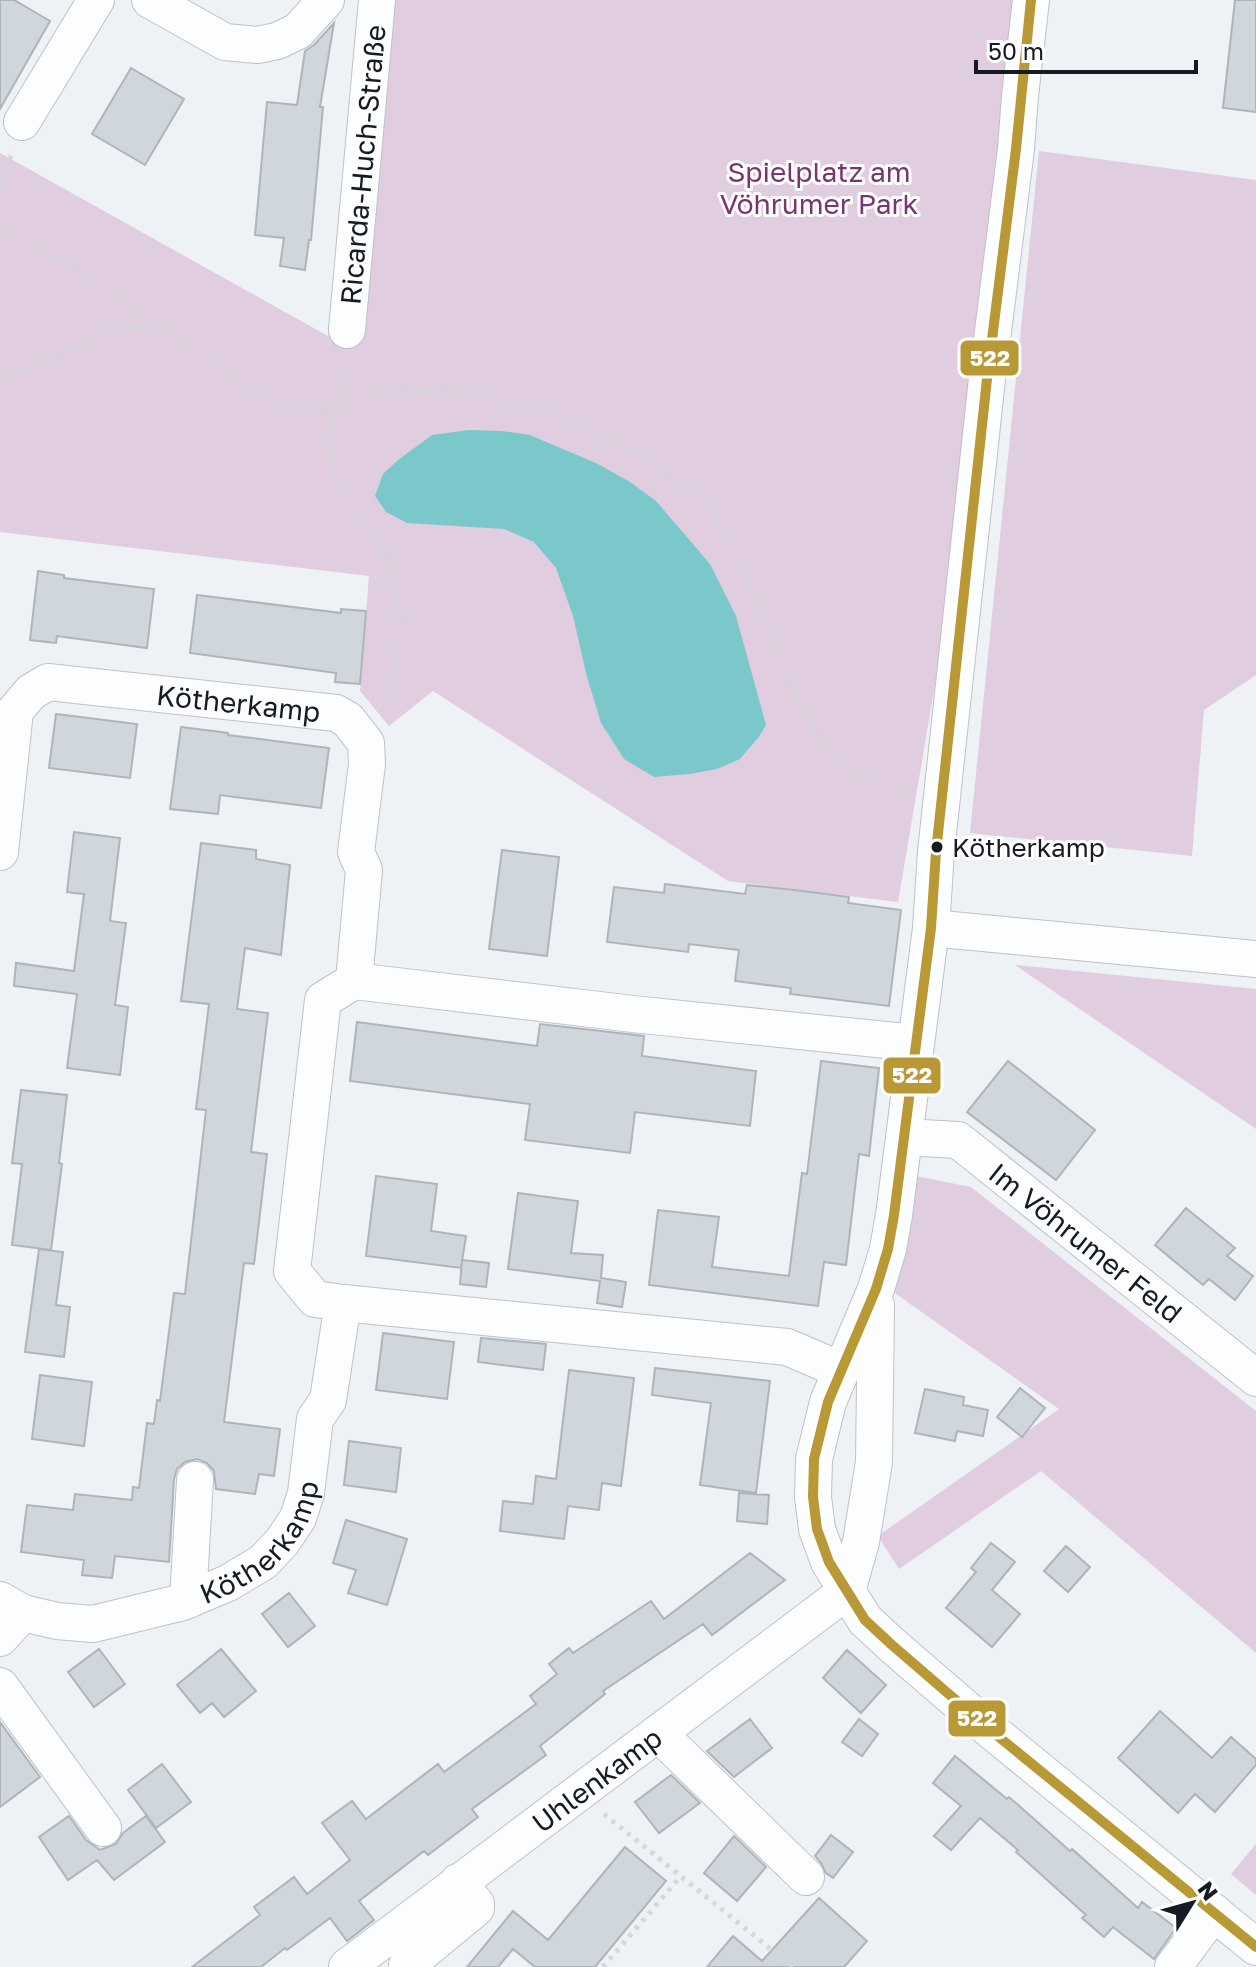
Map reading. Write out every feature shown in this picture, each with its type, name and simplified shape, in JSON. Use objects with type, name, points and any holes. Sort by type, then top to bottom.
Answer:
[{"type":"street","points":[[22,122],[96,0]]},
{"type":"street","name":"Ricarda-Huch-Straße","points":[[150,0],[225,42],[257,45],[277,41],[298,31],[326,0]]},
{"type":"street","name":"Ricarda-Huch-Straße","points":[[347,330],[377,0]]},
{"type":"street","points":[[1031,0],[942,794],[931,928],[888,1249],[876,1289],[828,1402],[814,1459],[813,1497],[817,1529],[829,1562],[865,1620],[994,1733],[1256,1947]]},
{"type":"street","name":"Kötherkamp","points":[[0,852],[8,709],[48,682],[336,713],[348,720],[366,743],[367,764],[356,852],[364,870],[354,981]]},
{"type":"street","points":[[931,928],[1256,959]]},
{"type":"street","points":[[841,1370],[787,1347],[315,1299],[292,1271],[323,1000],[354,981],[915,1043]]},
{"type":"street","name":"Im Vöhrumer Feld","points":[[904,1137],[958,1140],[1256,1378]]},
{"type":"street","points":[[847,1591],[861,1542],[874,1462],[876,1289]]},
{"type":"street","name":"Kötherkamp","points":[[8,1617],[93,1624],[188,1600],[228,1583],[263,1562],[282,1542],[298,1518],[306,1493],[315,1419],[328,1400],[343,1303]]},
{"type":"street","points":[[188,1600],[195,1480]]},
{"type":"street","name":"Uhlenkamp","points":[[347,1967],[847,1591]]},
{"type":"street","points":[[0,1686],[103,1828]]},
{"type":"street","points":[[658,1733],[806,1877]]},
{"type":"street","points":[[407,1965],[476,1908],[458,1882]]},
{"type":"street","points":[[1173,1967],[1214,1912]]},
{"type":"path","points":[[0,227],[158,322],[279,408],[333,410],[376,392],[449,389],[562,417],[603,434],[672,474],[708,507],[736,554],[766,618],[796,698],[818,737],[847,767],[894,786],[942,794]]},
{"type":"path","points":[[0,381],[78,343],[158,322]]},
{"type":"path","points":[[347,330],[350,362],[333,410],[329,443],[334,474],[391,568],[400,615],[397,664],[384,701],[356,730]]},
{"type":"path","points":[[578,1793],[793,1967]]},
{"type":"path","points":[[603,1967],[681,1876]]},
{"type":"green space","name":"Spielplatz am Vöhrumer Park","points":[[367,0],[1031,0],[987,379],[898,902],[728,881],[433,691],[389,726],[360,691],[369,576],[0,532],[0,153],[328,336]]},
{"type":"green space","points":[[1039,151],[1256,180],[1256,675],[1204,710],[1192,856],[970,833]]},
{"type":"green space","points":[[1015,965],[1256,989],[1256,1129]]},
{"type":"green space","points":[[910,1175],[971,1187],[1256,1411],[1256,1653],[1041,1471],[899,1569],[878,1536],[1059,1409],[889,1289]]},
{"type":"green space","points":[[1256,1844],[1256,1895],[1231,1874]]},
{"type":"water","points":[[469,430],[530,435],[598,464],[656,501],[710,564],[736,616],[766,725],[740,759],[717,769],[654,777],[624,759],[601,723],[573,616],[556,568],[534,542],[504,529],[407,523],[386,512],[375,496],[383,474],[432,435]]},
{"type":"building","points":[[0,0],[14,0],[50,21],[0,109]]},
{"type":"building","points":[[1235,0],[1256,0],[1256,112],[1223,108]]},
{"type":"building","points":[[334,23],[320,107],[323,107],[311,240],[305,270],[280,266],[284,238],[255,235],[267,102],[297,105],[305,51]]},
{"type":"building","points":[[131,68],[184,99],[145,165],[92,134]]},
{"type":"building","points":[[38,571],[64,575],[64,578],[154,589],[147,648],[57,636],[56,643],[30,640]]},
{"type":"building","points":[[197,595],[341,613],[341,609],[366,611],[360,684],[335,682],[336,673],[190,653]]},
{"type":"building","points":[[56,714],[137,724],[130,778],[49,768]]},
{"type":"building","points":[[181,727],[329,748],[321,808],[220,795],[218,814],[170,809]]},
{"type":"building","points":[[74,832],[120,838],[110,921],[126,923],[115,1005],[128,1007],[120,1075],[67,1068],[77,994],[14,986],[16,963],[74,971],[84,894],[67,892]]},
{"type":"building","points":[[201,843],[256,850],[256,859],[290,865],[281,955],[245,948],[237,1009],[268,1013],[251,1152],[267,1154],[254,1264],[244,1263],[224,1422],[280,1429],[274,1476],[259,1474],[255,1494],[216,1489],[214,1471],[207,1463],[197,1459],[185,1462],[177,1469],[174,1479],[169,1562],[115,1556],[112,1578],[82,1575],[84,1560],[21,1552],[27,1505],[73,1510],[75,1494],[132,1500],[133,1487],[139,1488],[147,1423],[154,1424],[157,1400],[160,1401],[174,1293],[185,1294],[206,1110],[196,1109],[209,1004],[181,1001]]},
{"type":"building","points":[[502,850],[559,857],[547,956],[489,949]]},
{"type":"building","points":[[665,884],[745,894],[747,885],[803,891],[849,897],[848,903],[901,910],[889,1006],[790,994],[791,988],[735,981],[739,950],[689,944],[688,952],[607,942],[614,887],[664,893]]},
{"type":"building","points":[[357,1022],[537,1046],[540,1024],[644,1036],[642,1056],[756,1071],[750,1126],[635,1112],[630,1153],[525,1140],[530,1104],[350,1081]]},
{"type":"building","points":[[821,1061],[879,1068],[869,1156],[859,1154],[846,1265],[824,1262],[818,1306],[649,1285],[658,1210],[719,1217],[712,1267],[789,1276],[802,1173],[807,1174]]},
{"type":"building","points":[[1008,1061],[1095,1130],[1056,1180],[967,1112]]},
{"type":"building","points":[[21,1090],[67,1095],[51,1250],[12,1245],[22,1164],[12,1163]]},
{"type":"building","points":[[376,1176],[437,1184],[431,1231],[466,1236],[461,1268],[366,1256]]},
{"type":"building","points":[[518,1193],[578,1201],[571,1253],[603,1255],[601,1278],[626,1282],[622,1307],[597,1303],[600,1281],[508,1269]]},
{"type":"building","points":[[1186,1208],[1235,1248],[1227,1256],[1253,1276],[1235,1300],[1209,1279],[1203,1285],[1155,1245]]},
{"type":"building","points":[[39,1249],[63,1252],[56,1305],[70,1307],[64,1357],[25,1352]]},
{"type":"building","points":[[462,1260],[489,1263],[486,1287],[460,1284]]},
{"type":"building","points":[[383,1333],[454,1342],[447,1399],[376,1390]]},
{"type":"building","points":[[481,1338],[546,1344],[543,1370],[478,1362]]},
{"type":"building","points":[[655,1368],[770,1381],[756,1493],[700,1485],[711,1403],[652,1395]]},
{"type":"building","points":[[569,1370],[634,1378],[621,1486],[602,1483],[599,1510],[568,1506],[564,1539],[500,1531],[503,1501],[533,1504],[536,1476],[556,1479]]},
{"type":"building","points":[[40,1375],[92,1382],[84,1446],[32,1439]]},
{"type":"building","points":[[1020,1388],[1045,1408],[1022,1437],[997,1417]]},
{"type":"building","points":[[925,1389],[964,1397],[963,1405],[988,1410],[983,1436],[957,1431],[955,1441],[915,1433]]},
{"type":"building","points":[[349,1441],[401,1448],[396,1492],[344,1485]]},
{"type":"building","points":[[739,1493],[769,1495],[767,1524],[737,1521]]},
{"type":"building","points":[[346,1520],[407,1539],[387,1605],[348,1593],[356,1570],[333,1563]]},
{"type":"building","points":[[991,1543],[1015,1562],[992,1590],[1020,1614],[992,1647],[946,1608],[976,1572],[971,1568]]},
{"type":"building","points":[[1066,1546],[1090,1567],[1068,1592],[1044,1571]]},
{"type":"building","points":[[750,1553],[785,1580],[712,1635],[703,1624],[603,1691],[605,1694],[540,1746],[546,1755],[472,1809],[478,1817],[428,1855],[424,1851],[359,1901],[374,1920],[347,1941],[330,1918],[261,1967],[192,1967],[260,1915],[254,1907],[294,1877],[307,1894],[350,1860],[322,1823],[352,1801],[366,1819],[438,1764],[444,1772],[536,1704],[530,1696],[557,1674],[549,1664],[569,1648],[573,1653],[651,1601],[664,1619]]},
{"type":"building","points":[[289,1593],[315,1626],[288,1647],[262,1614]]},
{"type":"building","points":[[99,1649],[125,1684],[94,1707],[68,1672]]},
{"type":"building","points":[[221,1649],[256,1691],[224,1717],[212,1703],[200,1713],[177,1685]]},
{"type":"building","points":[[847,1650],[886,1685],[861,1713],[823,1678]]},
{"type":"building","points":[[1160,1711],[1212,1758],[1231,1737],[1256,1759],[1256,1765],[1215,1812],[1195,1794],[1178,1813],[1118,1758]]},
{"type":"building","points":[[750,1719],[772,1748],[734,1777],[707,1751]]},
{"type":"building","points":[[859,1719],[878,1734],[862,1756],[842,1742]]},
{"type":"building","points":[[0,1722],[40,1777],[0,1807]]},
{"type":"building","points":[[955,1756],[1007,1799],[1009,1797],[1070,1851],[1072,1849],[1138,1908],[1142,1902],[1176,1928],[1154,1959],[1113,1927],[1104,1937],[1082,1918],[1086,1915],[980,1818],[951,1850],[934,1836],[961,1806],[933,1783]]},
{"type":"building","points":[[162,1764],[191,1802],[156,1828],[128,1790]]},
{"type":"building","points":[[671,1775],[700,1803],[659,1833],[635,1802]]},
{"type":"building","points":[[69,1816],[86,1840],[100,1850],[116,1844],[123,1833],[146,1816],[165,1842],[114,1880],[97,1860],[68,1880],[39,1837]]},
{"type":"building","points":[[831,1835],[853,1852],[833,1878],[815,1856]]},
{"type":"building","points":[[734,1836],[766,1867],[737,1901],[704,1873]]},
{"type":"building","points":[[625,1847],[666,1881],[595,1967],[535,1967],[513,1949],[498,1967],[467,1967],[513,1911],[548,1940]]},
{"type":"building","points":[[819,1898],[867,1941],[844,1967],[707,1967],[733,1936],[762,1961]]},
{"type":"transit line","name":"522","points":[[1031,0],[936,852],[931,928],[894,1215],[876,1289],[828,1402],[814,1459],[813,1497],[817,1529],[829,1562],[865,1620],[994,1733],[1256,1947]]},
{"type":"place","name":"Kötherkamp","points":[[937,847]]}]
